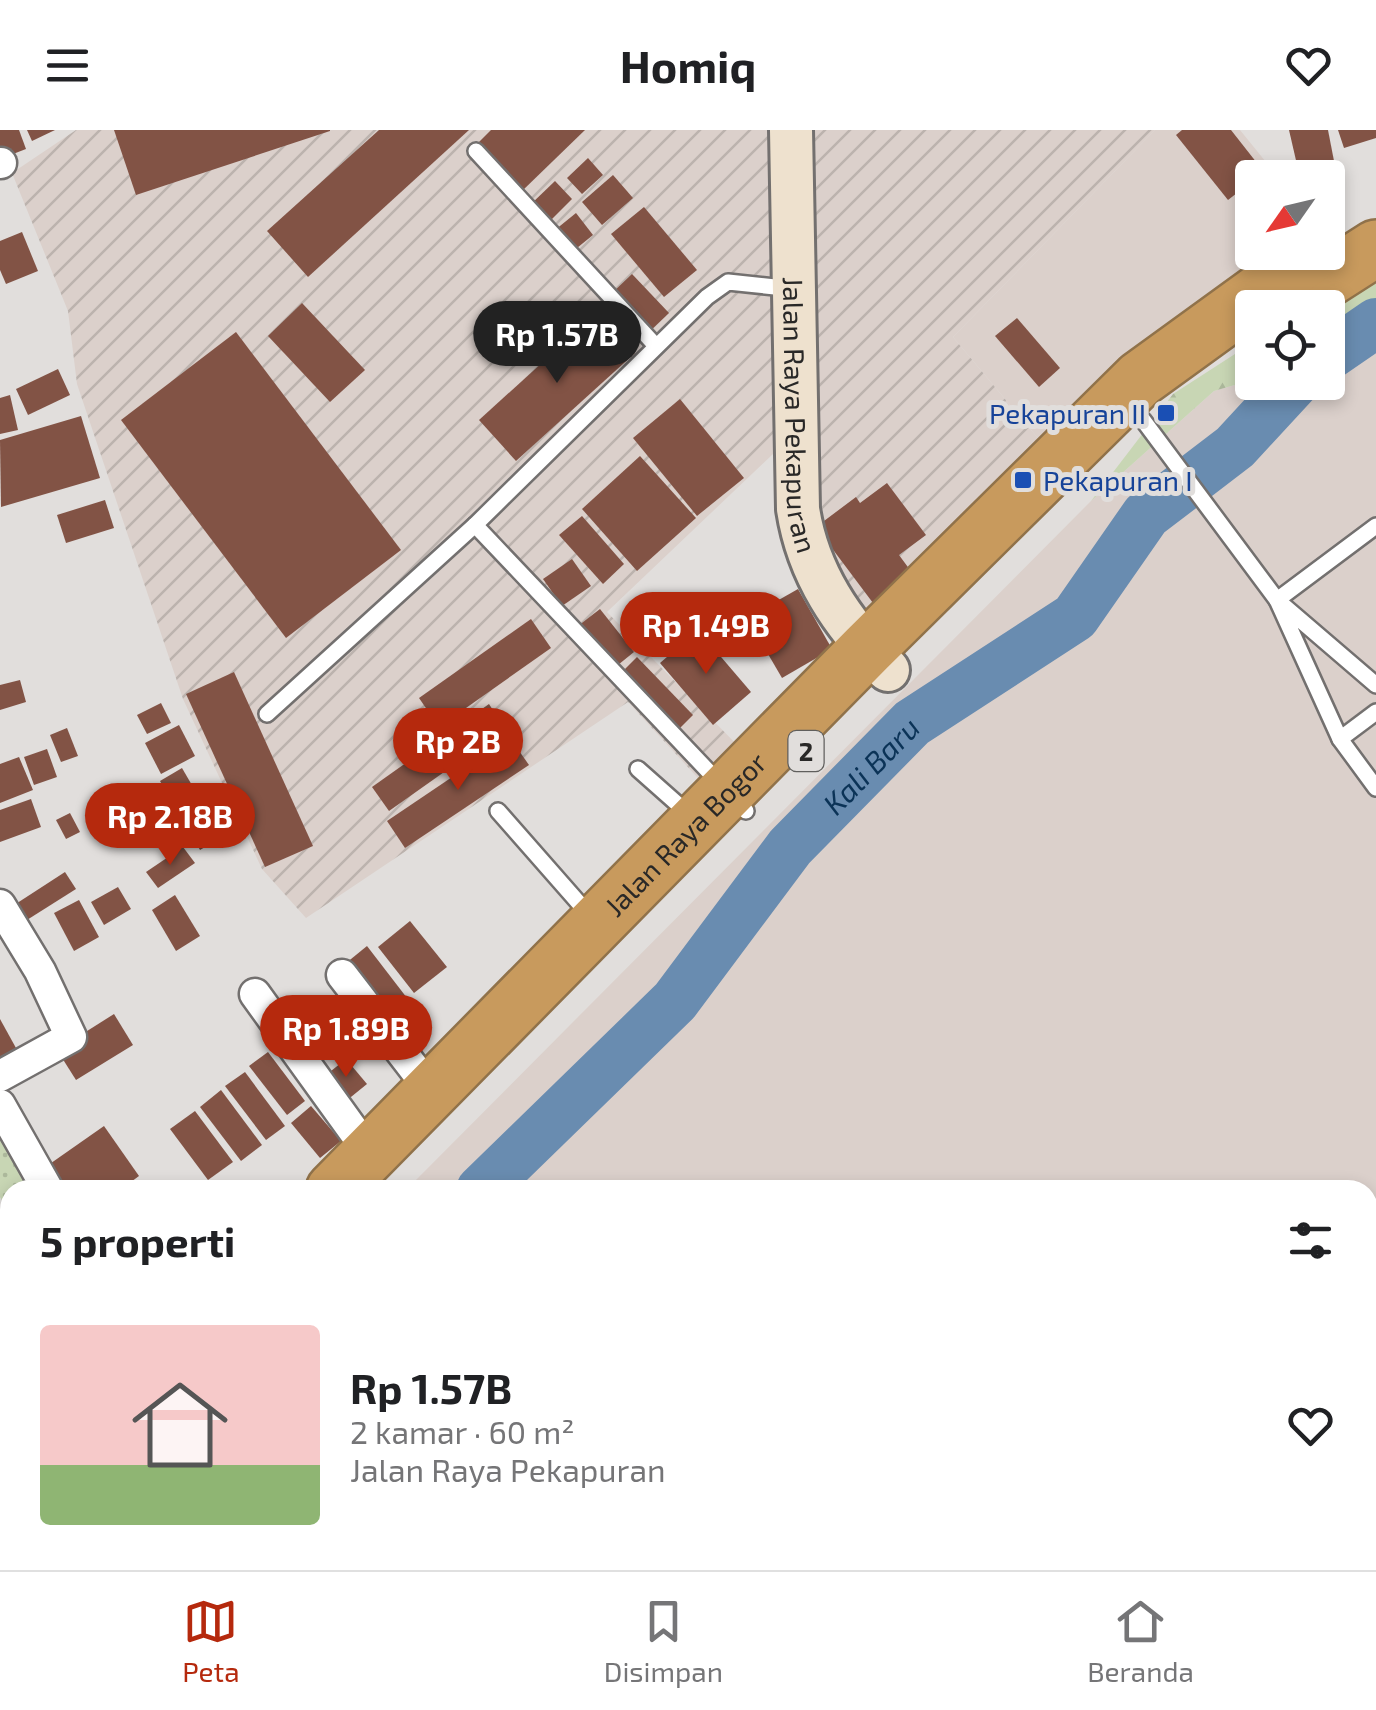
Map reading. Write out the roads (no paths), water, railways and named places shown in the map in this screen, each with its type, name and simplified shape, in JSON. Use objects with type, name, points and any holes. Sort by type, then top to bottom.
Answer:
[{"type":"highway","name":"Jalan Raya Bogor","points":[[361,1178],[877,659],[1148,408],[1376,216]]},
{"type":"highway","name":"Jalan Raya Bogor","points":[[1304,273],[1376,248]]},
{"type":"highway","name":"Jalan Raya Bogor","points":[[1148,408],[1235,343]]},
{"type":"highway","name":"Jalan Raya Bogor","points":[[361,1178],[434,1093],[598,925],[724,809]]},
{"type":"main road","name":"Jalan Raya Pekapuran","points":[[791,130],[798,509],[804,548],[822,589],[877,659]]},
{"type":"street","points":[[0,906],[40,970],[71,1037],[0,1076]]},
{"type":"street","points":[[342,975],[434,1093]]},
{"type":"street","points":[[255,994],[361,1178]]},
{"type":"street","points":[[0,1105],[42,1180]]},
{"type":"lane","points":[[476,152],[656,346]]},
{"type":"lane","points":[[267,714],[475,525],[656,346],[728,282],[775,286]]},
{"type":"lane","points":[[1148,408],[1226,532],[1277,600],[1376,685]]},
{"type":"lane","points":[[475,525],[724,809]]},
{"type":"lane","points":[[1277,600],[1376,526]]},
{"type":"lane","points":[[1277,600],[1340,740],[1376,788]]},
{"type":"lane","points":[[1340,740],[1376,712]]},
{"type":"lane","points":[[638,770],[724,809]]},
{"type":"lane","points":[[498,811],[598,925]]},
{"type":"waterway","name":"Kali Baru","points":[[1345,344],[1376,323]]},
{"type":"waterway","name":"Kali Baru","points":[[491,1180],[675,1001],[790,847],[912,723],[1075,617],[1146,515],[1235,447],[1278,400]]},
{"type":"place","name":"Pekapuran II","points":[[1166,413]]},
{"type":"place","name":"Pekapuran I","points":[[1023,480]]}]
